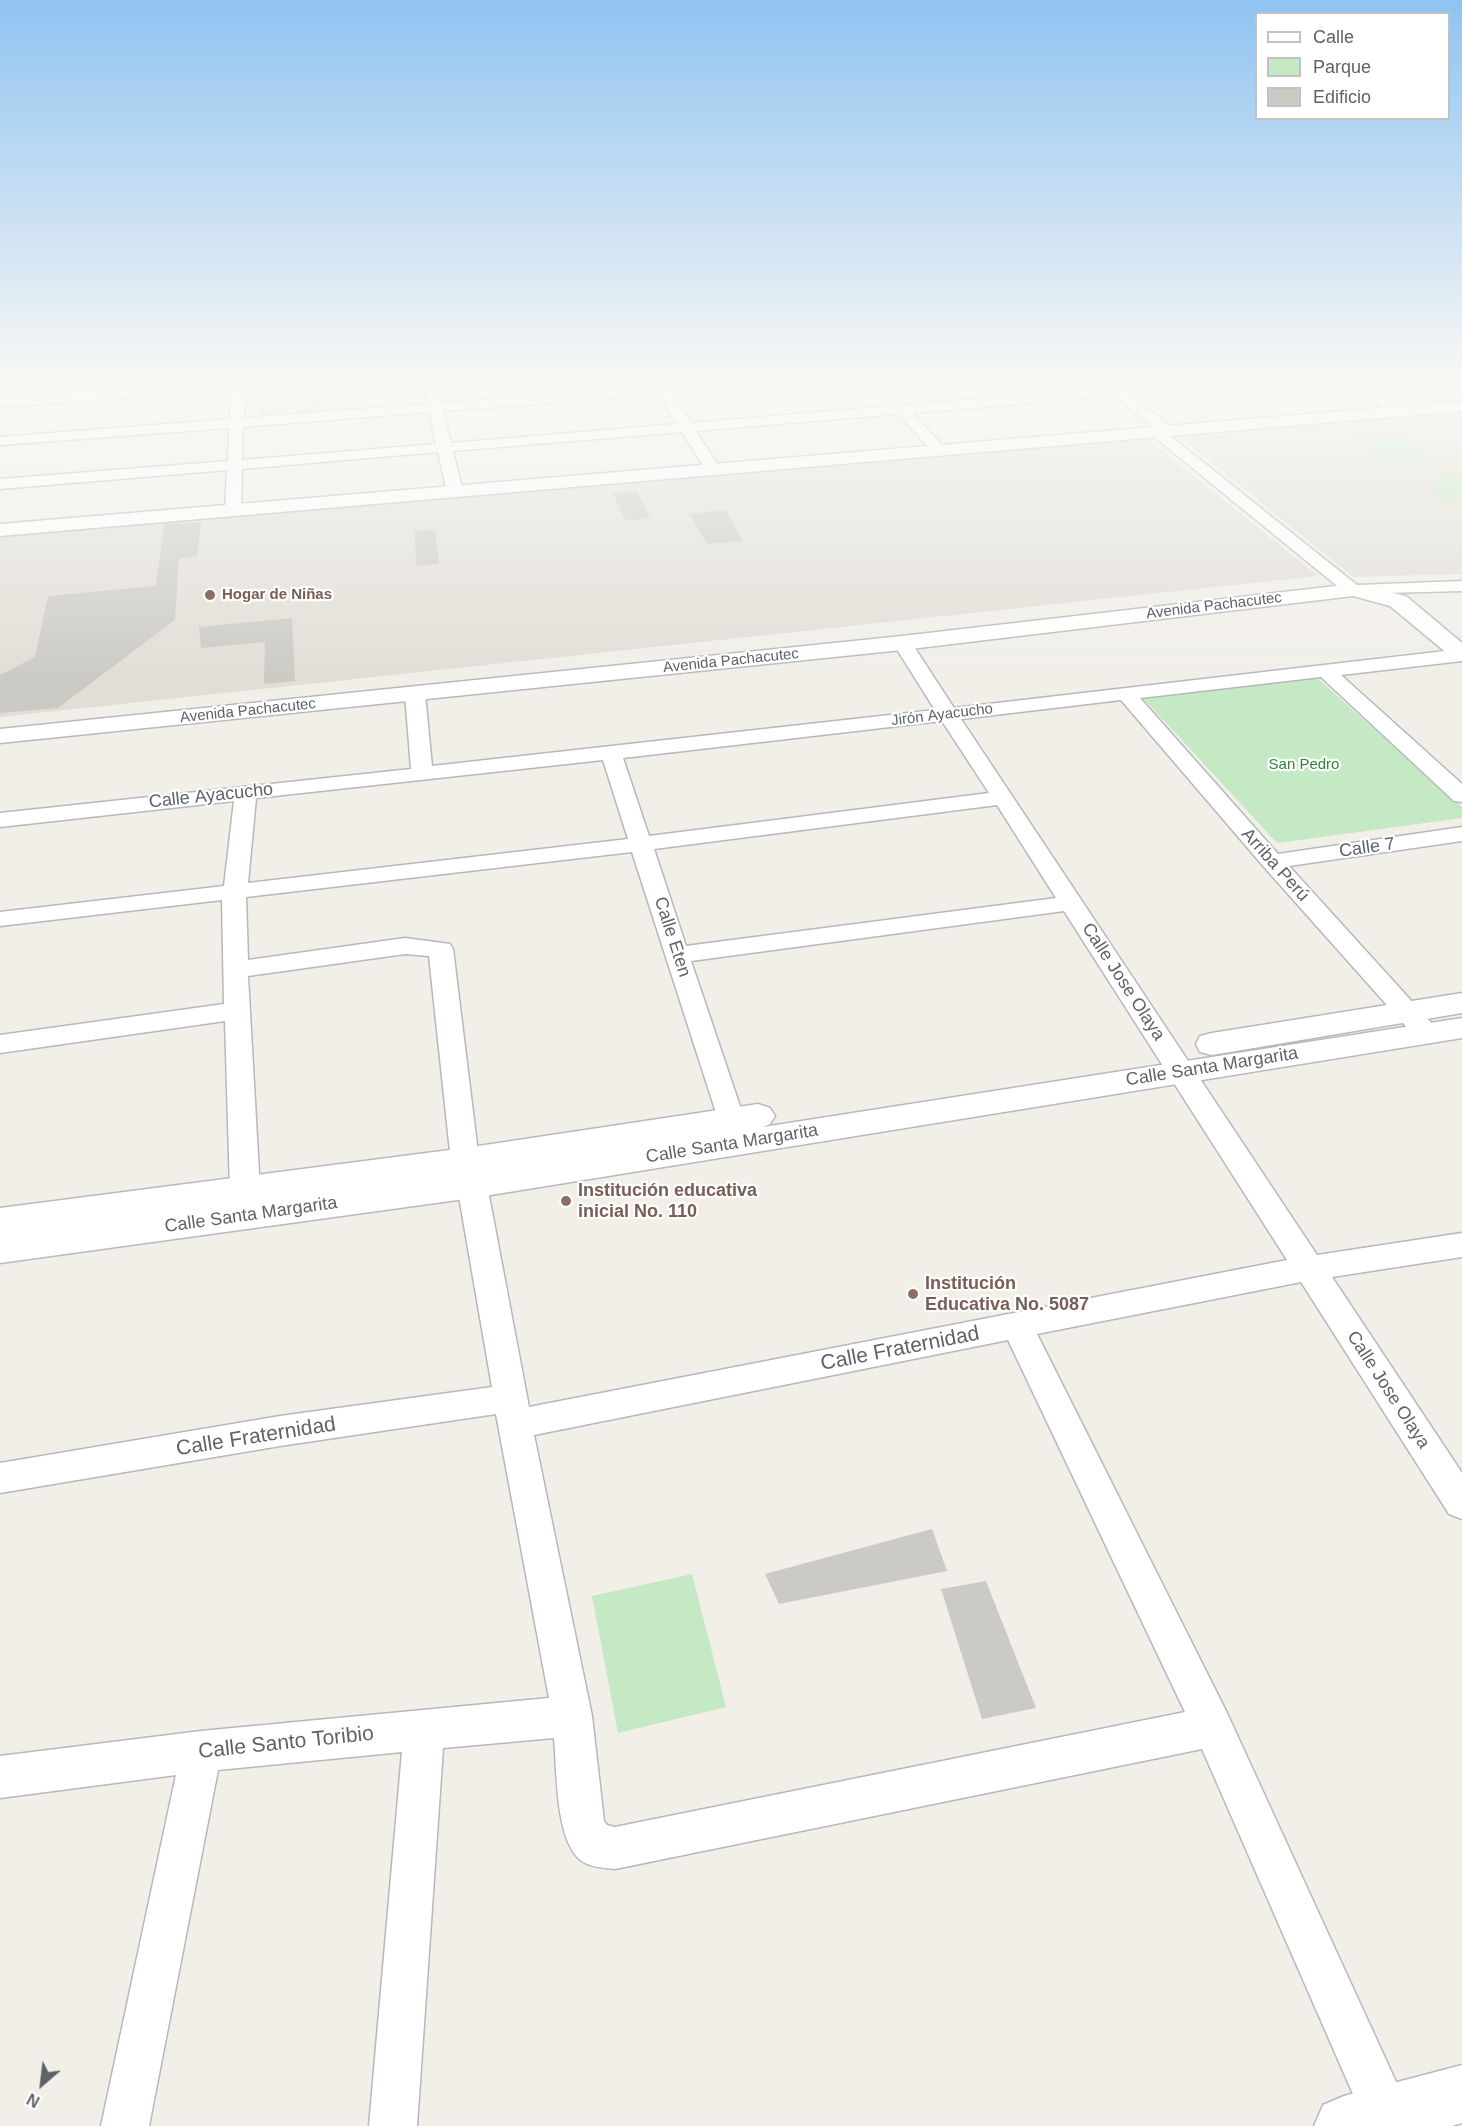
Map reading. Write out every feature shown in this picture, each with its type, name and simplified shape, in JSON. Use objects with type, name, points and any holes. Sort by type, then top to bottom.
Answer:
[{"type":"main road","points":[[0,530],[546,484]]},
{"type":"main road","points":[[1353,590],[1398,601],[1462,655]]},
{"type":"main road","name":"Avenida Pachacutec","points":[[0,736],[902,643],[1353,590]]},
{"type":"main road","name":"Calle Santa Margarita","points":[[0,1249],[1417,1023],[1462,1003]]},
{"type":"main road","name":"Calle Santa Margarita","points":[[1417,1023],[1462,1028]]},
{"type":"main road","name":"Calle Santa Margarita","points":[[0,1222],[244,1191],[468,1173],[731,1121],[1175,1062]]},
{"type":"main road","points":[[1365,2120],[1462,2094]]},
{"type":"street","points":[[232,510],[233,484]]},
{"type":"street","points":[[453,484],[455,492]]},
{"type":"street","points":[[1225,484],[1353,590]]},
{"type":"street","name":"Avenida Pachacutec","points":[[1353,590],[1462,586]]},
{"type":"street","name":"Calle Jose Olaya","points":[[902,643],[1462,1503]]},
{"type":"street","name":"Jirón Ayacucho","points":[[422,772],[611,753],[1462,655]]},
{"type":"street","points":[[1326,671],[1462,796]]},
{"type":"street","points":[[415,694],[422,772]]},
{"type":"street","name":"Arriba Perú","points":[[1126,694],[1272,862],[1417,1023]]},
{"type":"street","name":"Calle Eten","points":[[611,753],[679,955],[731,1121]]},
{"type":"street","name":"Calle Ayacucho","points":[[0,820],[422,772]]},
{"type":"street","points":[[244,1191],[233,910],[246,792]]},
{"type":"street","points":[[0,919],[642,844],[1004,798]]},
{"type":"street","name":"Calle 7","points":[[1272,862],[1462,834]]},
{"type":"street","points":[[679,955],[1072,903]]},
{"type":"street","points":[[235,970],[405,946],[441,949],[468,1173],[572,1716],[584,1828],[596,1845],[615,1848],[1213,1727]]},
{"type":"street","points":[[0,1044],[237,1011]]},
{"type":"street","name":"Calle Fraternidad","points":[[0,1478],[280,1431],[514,1411],[1017,1326],[1310,1268],[1462,1245]]},
{"type":"street","points":[[1017,1326],[1213,1727],[1365,2120]]},
{"type":"street","name":"Calle Santo Toribio","points":[[0,1777],[201,1751],[572,1716]]},
{"type":"street","points":[[393,2126],[424,1730]]},
{"type":"street","points":[[125,2126],[201,1751]]},
{"type":"shaded area","points":[[601,484],[1204,484],[1318,576],[0,717],[0,535]]},
{"type":"shaded area","points":[[1238,484],[1462,484],[1462,574],[1353,577]]},
{"type":"green space","points":[[1436,484],[1462,484],[1462,502],[1430,497]]},
{"type":"green space","name":"San Pedro","points":[[1317,678],[1462,807],[1462,818],[1277,843],[1143,698]]},
{"type":"green space","points":[[692,1574],[726,1707],[618,1733],[592,1596]]},
{"type":"building","points":[[637,491],[650,518],[625,521],[613,493]]},
{"type":"building","points":[[725,510],[743,541],[707,544],[690,514]]},
{"type":"building","points":[[201,522],[197,556],[179,558],[175,620],[58,708],[0,713],[0,675],[35,657],[48,596],[156,586],[164,524]]},
{"type":"building","points":[[435,530],[439,564],[416,566],[415,531]]},
{"type":"building","points":[[292,618],[295,681],[264,684],[265,642],[201,648],[199,627]]},
{"type":"building","points":[[932,1529],[947,1571],[779,1604],[765,1574]]},
{"type":"building","points":[[986,1581],[1036,1708],[982,1719],[941,1589]]},
{"type":"place","name":"Hogar de Niñas","points":[[210,595]]},
{"type":"place","name":"Institución educativa inicial No. 110","points":[[566,1201]]},
{"type":"place","name":"Institución Educativa No. 5087","points":[[913,1294]]}]
